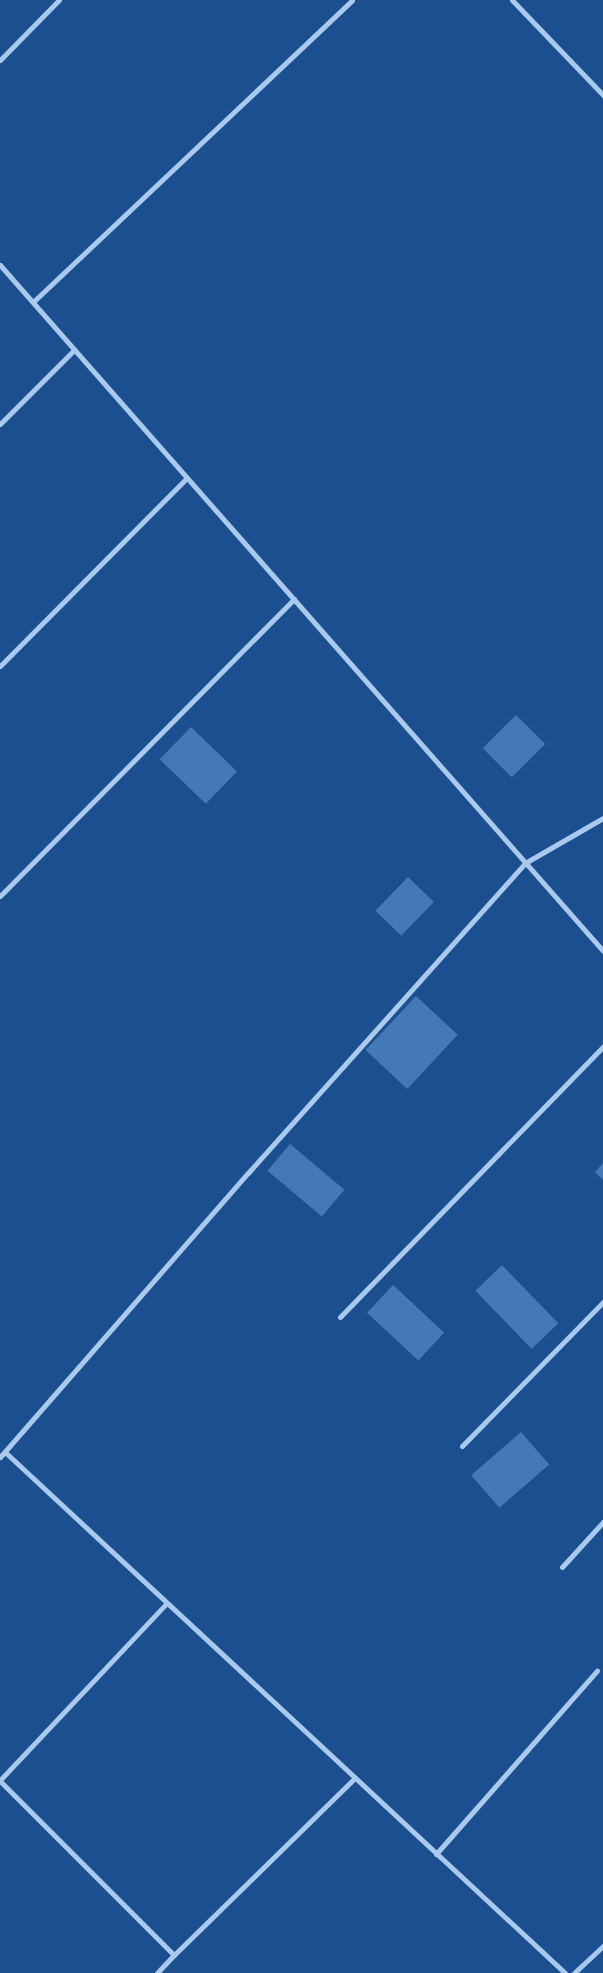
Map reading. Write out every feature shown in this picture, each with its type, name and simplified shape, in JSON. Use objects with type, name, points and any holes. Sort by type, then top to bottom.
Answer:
[{"type":"street","points":[[0,60],[59,0]]},
{"type":"street","points":[[33,302],[352,0]]},
{"type":"street","points":[[512,0],[603,95]]},
{"type":"street","points":[[0,266],[603,951]]},
{"type":"street","points":[[0,424],[74,350]]},
{"type":"street","points":[[0,666],[187,478]]},
{"type":"street","points":[[0,896],[294,599]]},
{"type":"street","points":[[0,1457],[248,1173],[525,863],[603,818]]},
{"type":"street","points":[[340,1318],[603,1047]]},
{"type":"street","points":[[462,1446],[603,1302]]},
{"type":"street","points":[[5,1452],[565,1973]]},
{"type":"street","points":[[562,1567],[603,1522]]},
{"type":"street","points":[[167,1603],[0,1780],[174,1955]]},
{"type":"street","points":[[436,1854],[598,1671]]},
{"type":"street","points":[[157,1973],[355,1778]]},
{"type":"street","points":[[574,1973],[603,1946]]},
{"type":"building","points":[[516,715],[545,744],[512,777],[483,748]]},
{"type":"building","points":[[191,727],[237,771],[206,804],[160,759]]},
{"type":"building","points":[[408,877],[434,902],[401,936],[375,911]]},
{"type":"building","points":[[416,996],[458,1035],[407,1089],[366,1050]]},
{"type":"building","points":[[290,1144],[344,1190],[322,1216],[268,1171]]},
{"type":"building","points":[[603,1163],[603,1180],[595,1172]]},
{"type":"building","points":[[502,1265],[558,1323],[532,1349],[475,1291]]},
{"type":"building","points":[[393,1285],[444,1333],[418,1361],[367,1313]]},
{"type":"building","points":[[521,1432],[549,1464],[499,1508],[471,1475]]}]
